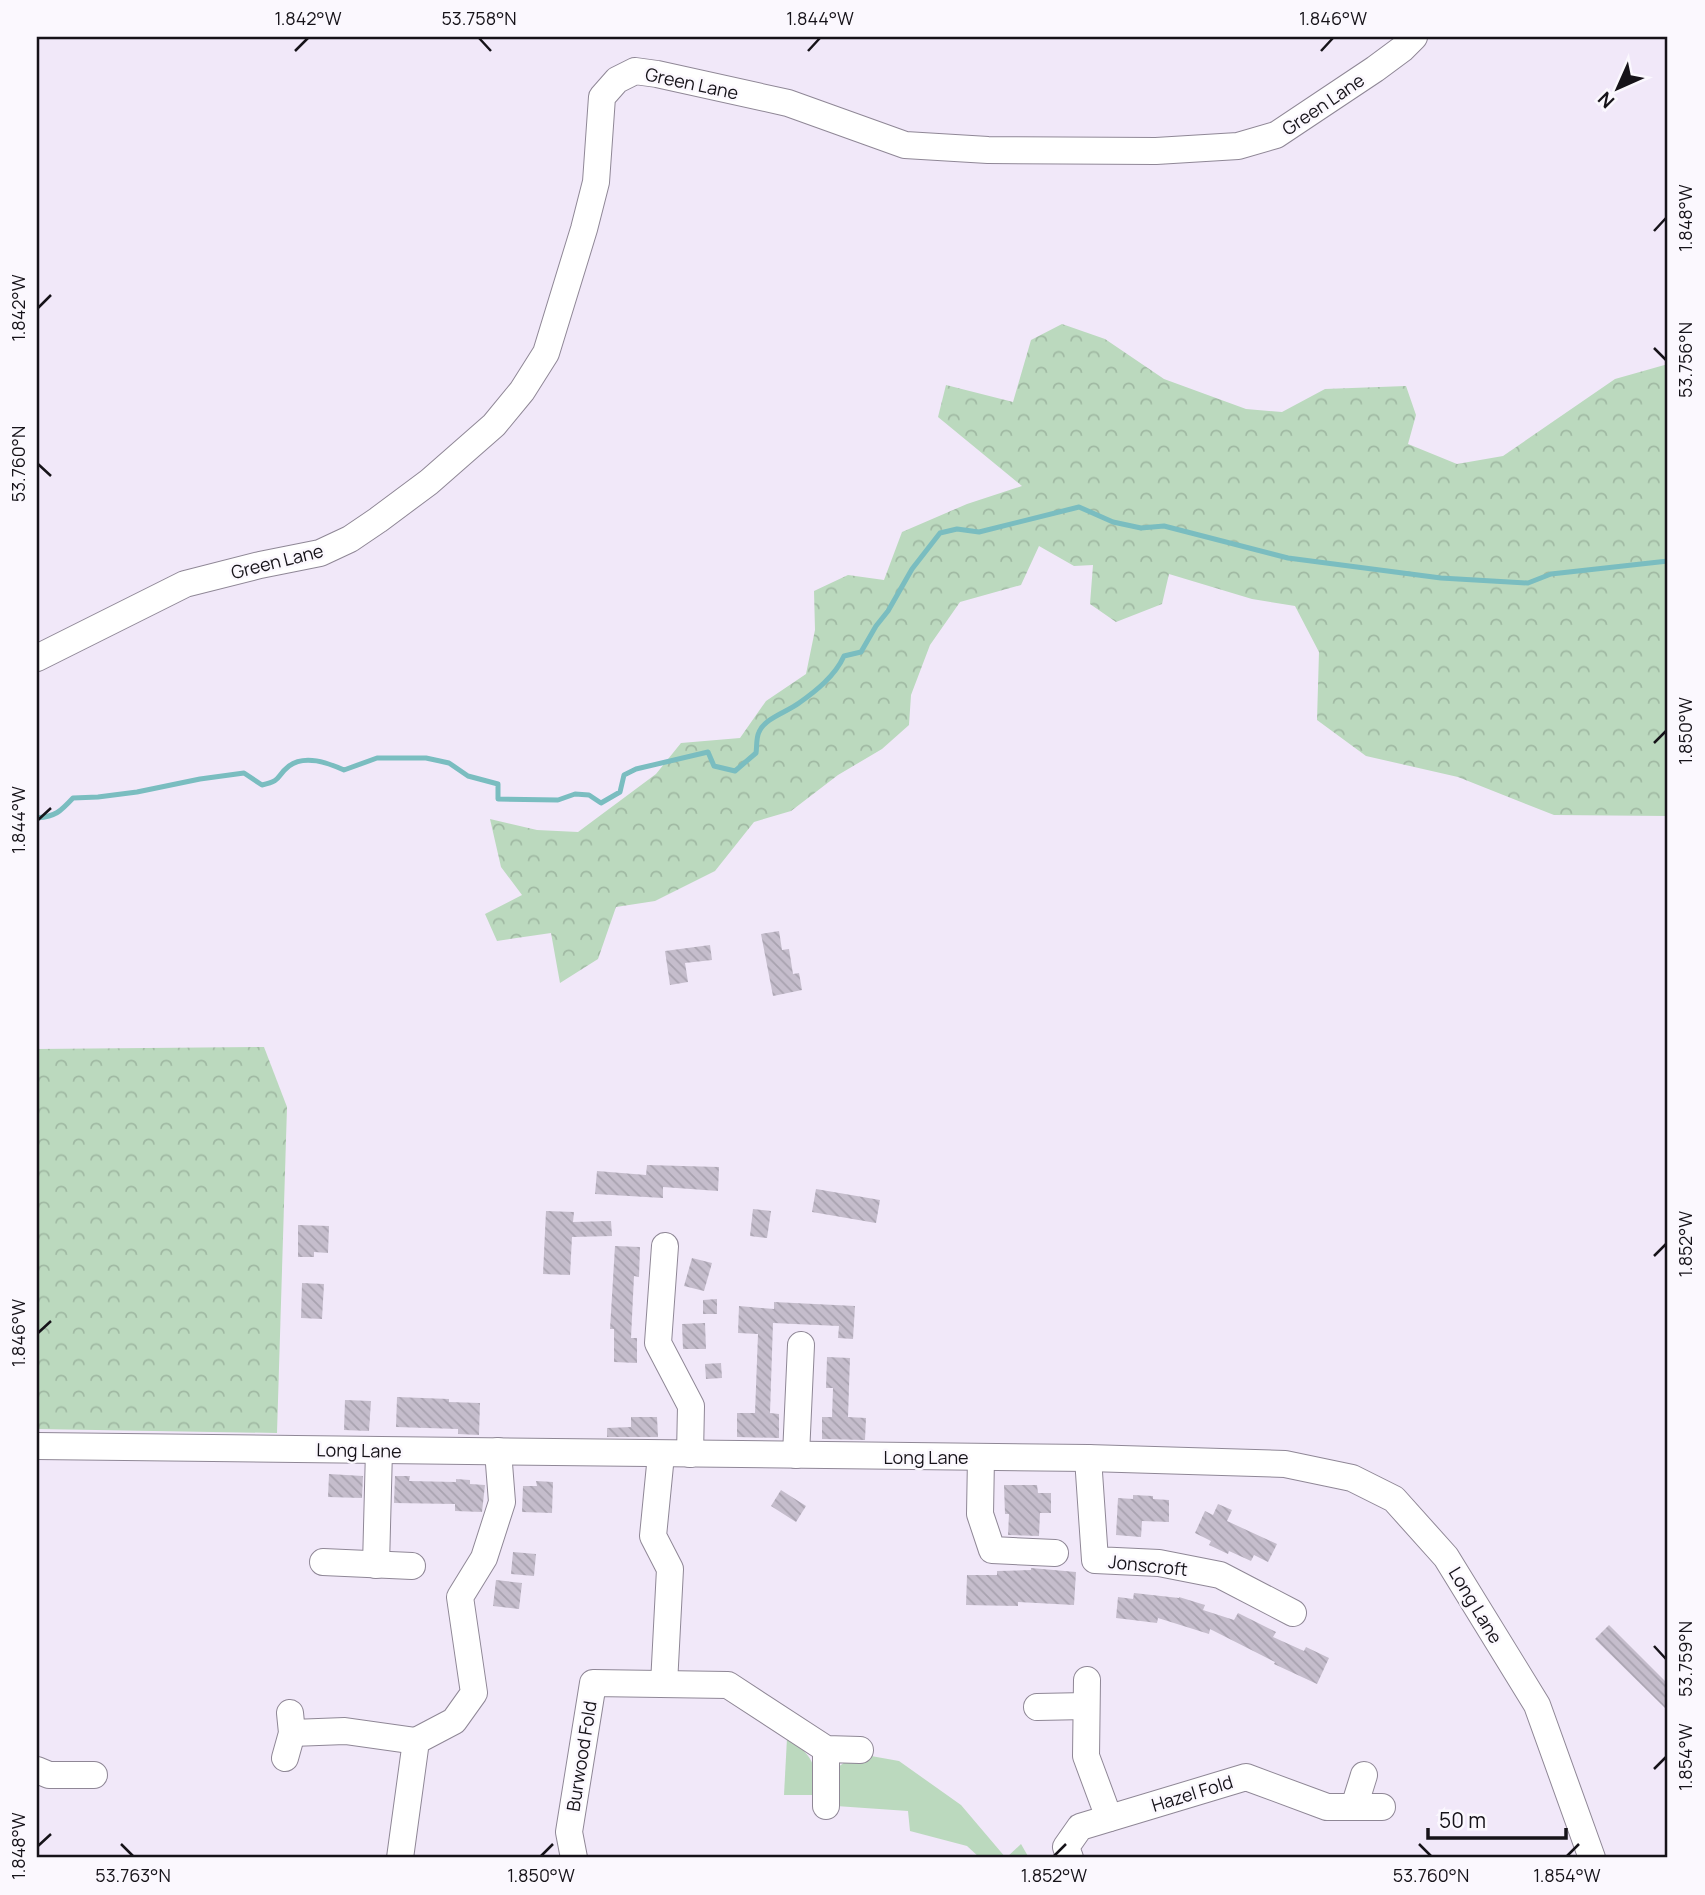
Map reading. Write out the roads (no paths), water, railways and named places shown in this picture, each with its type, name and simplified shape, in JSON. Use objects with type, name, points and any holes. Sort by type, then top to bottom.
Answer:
[{"type":"street","name":"Green Lane","points":[[37,658],[185,584],[320,553],[350,539],[429,482],[494,425],[522,391],[546,353],[596,182],[602,97],[617,80],[635,71],[788,103],[905,145],[988,150],[1156,151],[1238,146],[1276,135],[1375,69],[1414,37]]},
{"type":"street","points":[[665,1246],[658,1343],[691,1406],[690,1454]]},
{"type":"street","points":[[796,1455],[801,1345]]},
{"type":"street","name":"Long Lane","points":[[37,1446],[1088,1458],[1285,1464],[1352,1478],[1394,1499],[1446,1557],[1536,1705],[1592,1858]]},
{"type":"street","points":[[376,1564],[379,1450]]},
{"type":"street","points":[[289,1735],[345,1731],[416,1741],[454,1721],[474,1693],[460,1597],[484,1558],[502,1502],[498,1451]]},
{"type":"street","points":[[660,1455],[653,1536],[670,1569],[664,1684]]},
{"type":"street","points":[[981,1457],[980,1514],[992,1550],[1055,1553]]},
{"type":"street","name":"Jonscroft","points":[[1088,1458],[1095,1560],[1159,1563],[1220,1576],[1293,1612]]},
{"type":"street","points":[[323,1562],[412,1566]]},
{"type":"street","name":"Burwood Fold","points":[[574,1858],[569,1832],[593,1683],[728,1685],[826,1749]]},
{"type":"street","points":[[1037,1707],[1086,1693],[1086,1756],[1109,1818]]},
{"type":"street","points":[[400,1858],[416,1741]]},
{"type":"street","points":[[826,1806],[826,1749],[860,1750]]},
{"type":"street","points":[[37,1770],[49,1775],[94,1775]]},
{"type":"street","points":[[1354,1807],[1364,1775]]},
{"type":"street","name":"Hazel Fold","points":[[1070,1858],[1066,1847],[1080,1827],[1246,1777],[1327,1807],[1382,1807]]},
{"type":"waterway","points":[[37,818],[57,812],[73,798],[137,792],[200,779],[244,773],[262,785],[276,780],[295,762],[309,760],[324,762],[344,770],[377,758],[426,758],[449,763],[468,776],[498,784],[498,799],[558,800],[575,794],[589,795],[601,803],[620,792],[624,775],[636,769],[708,752],[714,766],[735,771],[756,753],[758,734],[766,723],[818,688],[836,670],[844,656],[861,652],[912,569],[940,533],[957,529],[979,532],[1079,507],[1113,522],[1141,528],[1164,526],[1288,558],[1441,578],[1528,583],[1551,574],[1668,561]]}]
